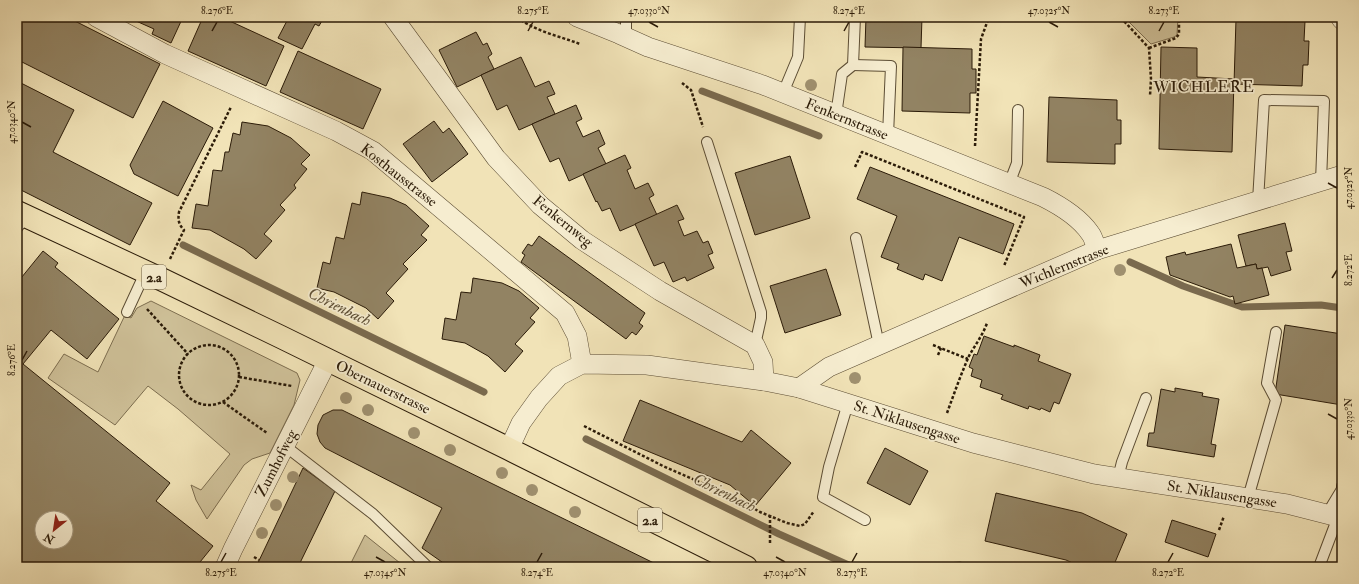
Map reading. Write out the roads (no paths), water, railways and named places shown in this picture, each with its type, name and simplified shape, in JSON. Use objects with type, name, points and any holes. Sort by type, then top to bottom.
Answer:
[{"type":"main road","name":"Obernauerstrasse","points":[[20,219],[141,282],[328,360],[746,567]]},
{"type":"street","name":"Kosthausstrasse","points":[[96,17],[164,54],[336,130],[373,151],[565,312],[577,336],[582,364]]},
{"type":"street","name":"Fenkernweg","points":[[393,17],[496,158],[540,206],[582,240],[660,291],[755,345]]},
{"type":"street","name":"Fenkernstrasse","points":[[577,17],[648,47],[763,85],[1043,197],[1061,206],[1074,216],[1091,234],[1098,250]]},
{"type":"street","name":"Wichlernstrasse","points":[[799,388],[829,367],[1098,250],[1342,176]]},
{"type":"street","points":[[755,345],[763,362],[764,381]]},
{"type":"street","name":"Zumhofweg","points":[[225,567],[328,360]]},
{"type":"street","name":"St. Niklausengasse","points":[[510,449],[521,423],[539,398],[559,376],[582,364],[646,365],[764,381],[799,388],[973,443],[1094,474],[1286,504],[1336,516]]},
{"type":"lane","points":[[626,17],[626,37]]},
{"type":"lane","points":[[783,93],[798,57],[800,17]]},
{"type":"lane","points":[[852,66],[855,17]]},
{"type":"lane","points":[[836,115],[842,74],[852,66],[891,66],[888,135]]},
{"type":"lane","points":[[1258,201],[1264,100],[1324,101],[1321,182]]},
{"type":"lane","points":[[1009,184],[1017,163],[1018,110]]},
{"type":"lane","points":[[707,142],[761,312],[755,345]]},
{"type":"lane","points":[[856,238],[879,345]]},
{"type":"lane","points":[[127,312],[141,282]]},
{"type":"lane","points":[[1248,498],[1276,400],[1267,383],[1276,332]]},
{"type":"lane","points":[[1118,478],[1122,462],[1146,398]]},
{"type":"lane","points":[[848,403],[829,468],[823,497],[865,520]]},
{"type":"lane","points":[[285,446],[373,514],[428,567]]},
{"type":"lane","points":[[1319,567],[1336,516],[1342,486]]},
{"type":"waterway","points":[[702,91],[819,136]]},
{"type":"waterway","name":"Chrienbach","points":[[183,245],[484,392]]},
{"type":"waterway","points":[[1130,262],[1183,286],[1242,307],[1321,305],[1342,308]]},
{"type":"waterway","name":"Chrienbach","points":[[586,439],[779,534],[853,567]]},
{"type":"waterway","name":"Chrienbach","points":[[936,567],[960,565],[965,567]]},
{"type":"district","name":"WICHLERE","points":[[1204,86]]}]
